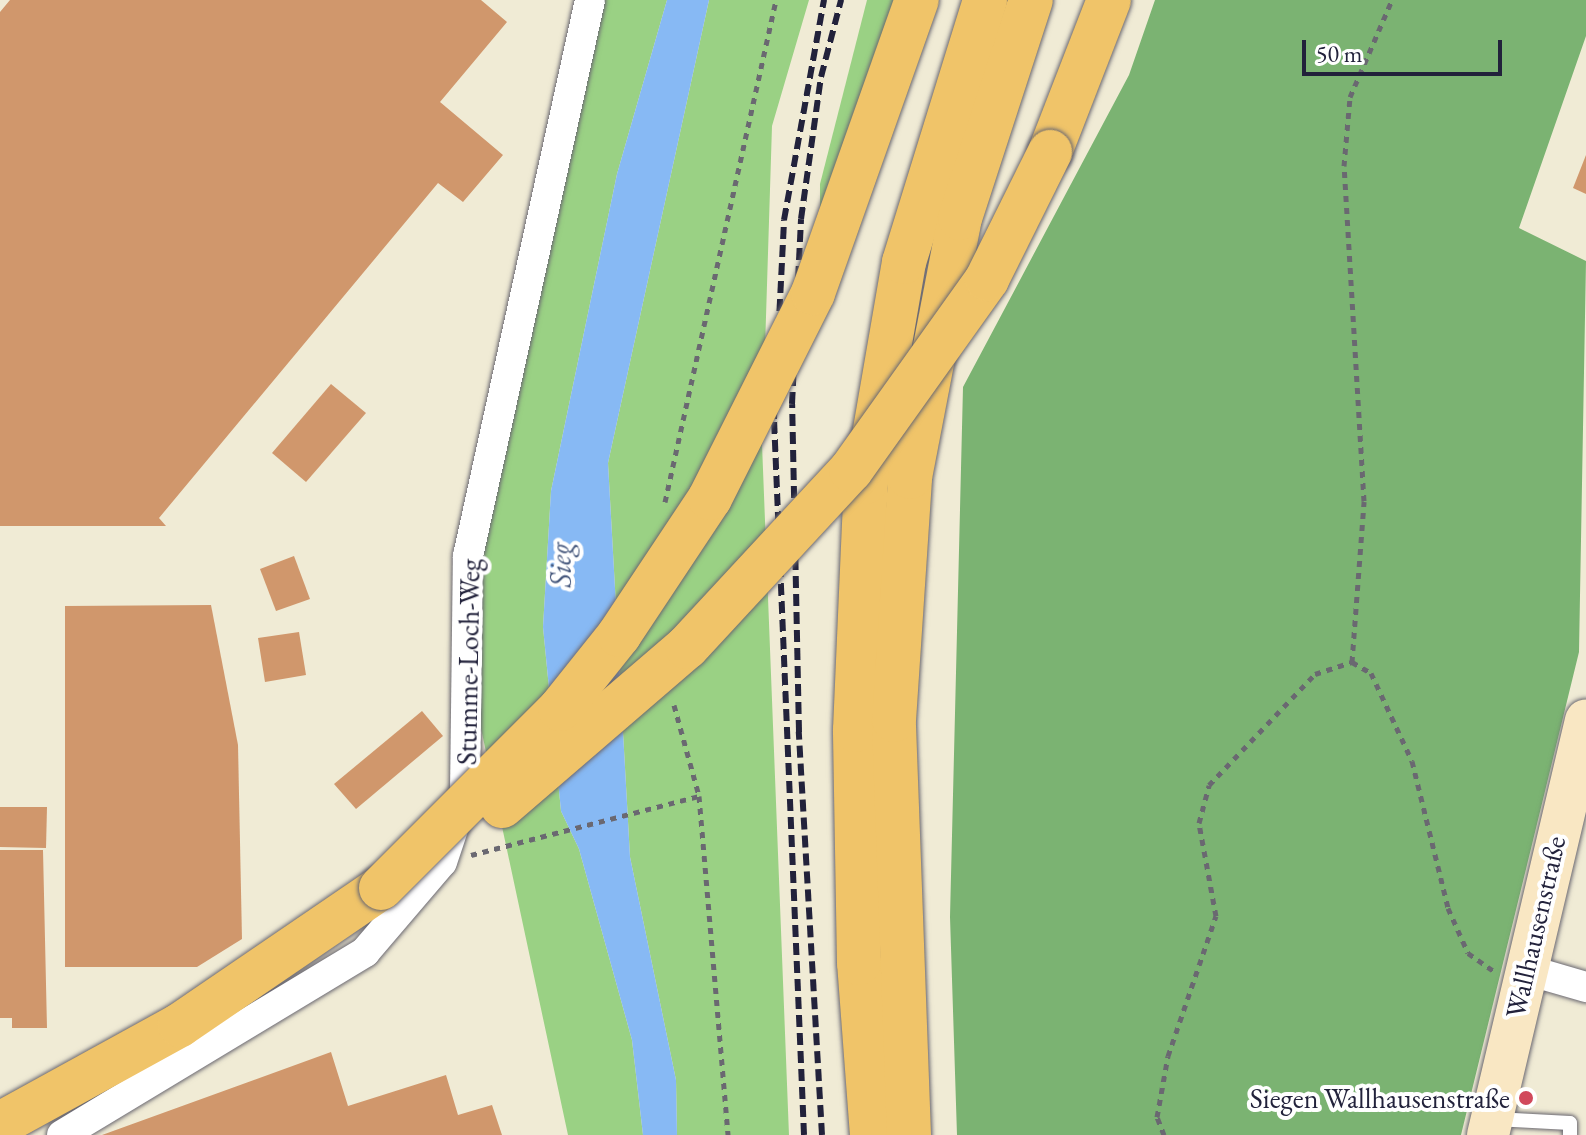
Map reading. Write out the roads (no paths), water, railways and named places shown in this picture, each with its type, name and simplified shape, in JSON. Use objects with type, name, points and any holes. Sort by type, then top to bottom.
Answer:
[{"type":"highway","points":[[381,888],[560,709],[619,635],[710,498],[813,293],[917,0]]},
{"type":"highway","points":[[872,1135],[859,963],[855,730],[866,482],[904,262],[985,0]]},
{"type":"highway","points":[[909,1135],[894,720],[910,477],[960,218],[1031,0]]},
{"type":"highway","points":[[0,1124],[180,1025],[506,802],[649,682],[773,560],[950,337],[1050,152],[1109,0]]},
{"type":"street","name":"Stumme-Loch-Weg","points":[[62,1135],[365,952],[442,862],[465,793],[468,556],[590,0]]},
{"type":"street","name":"Wallhausenstraße","points":[[1490,1127],[1524,969],[1586,720]]},
{"type":"street","points":[[1524,969],[1586,987]]},
{"type":"lane","points":[[1490,1127],[1570,1123],[1570,1135]]},
{"type":"water","name":"Sieg","points":[[667,0],[709,0],[608,463],[630,857],[676,1080],[677,1135],[643,1135],[632,1040],[579,849],[561,811],[543,627],[551,491],[617,174]]},
{"type":"railway","points":[[804,1135],[774,419],[784,220],[824,0]]},
{"type":"railway","points":[[822,1135],[799,732],[792,404],[801,219],[821,77],[841,0]]},
{"type":"place","name":"Siegen Wallhausenstraße","points":[[1526,1098]]}]
